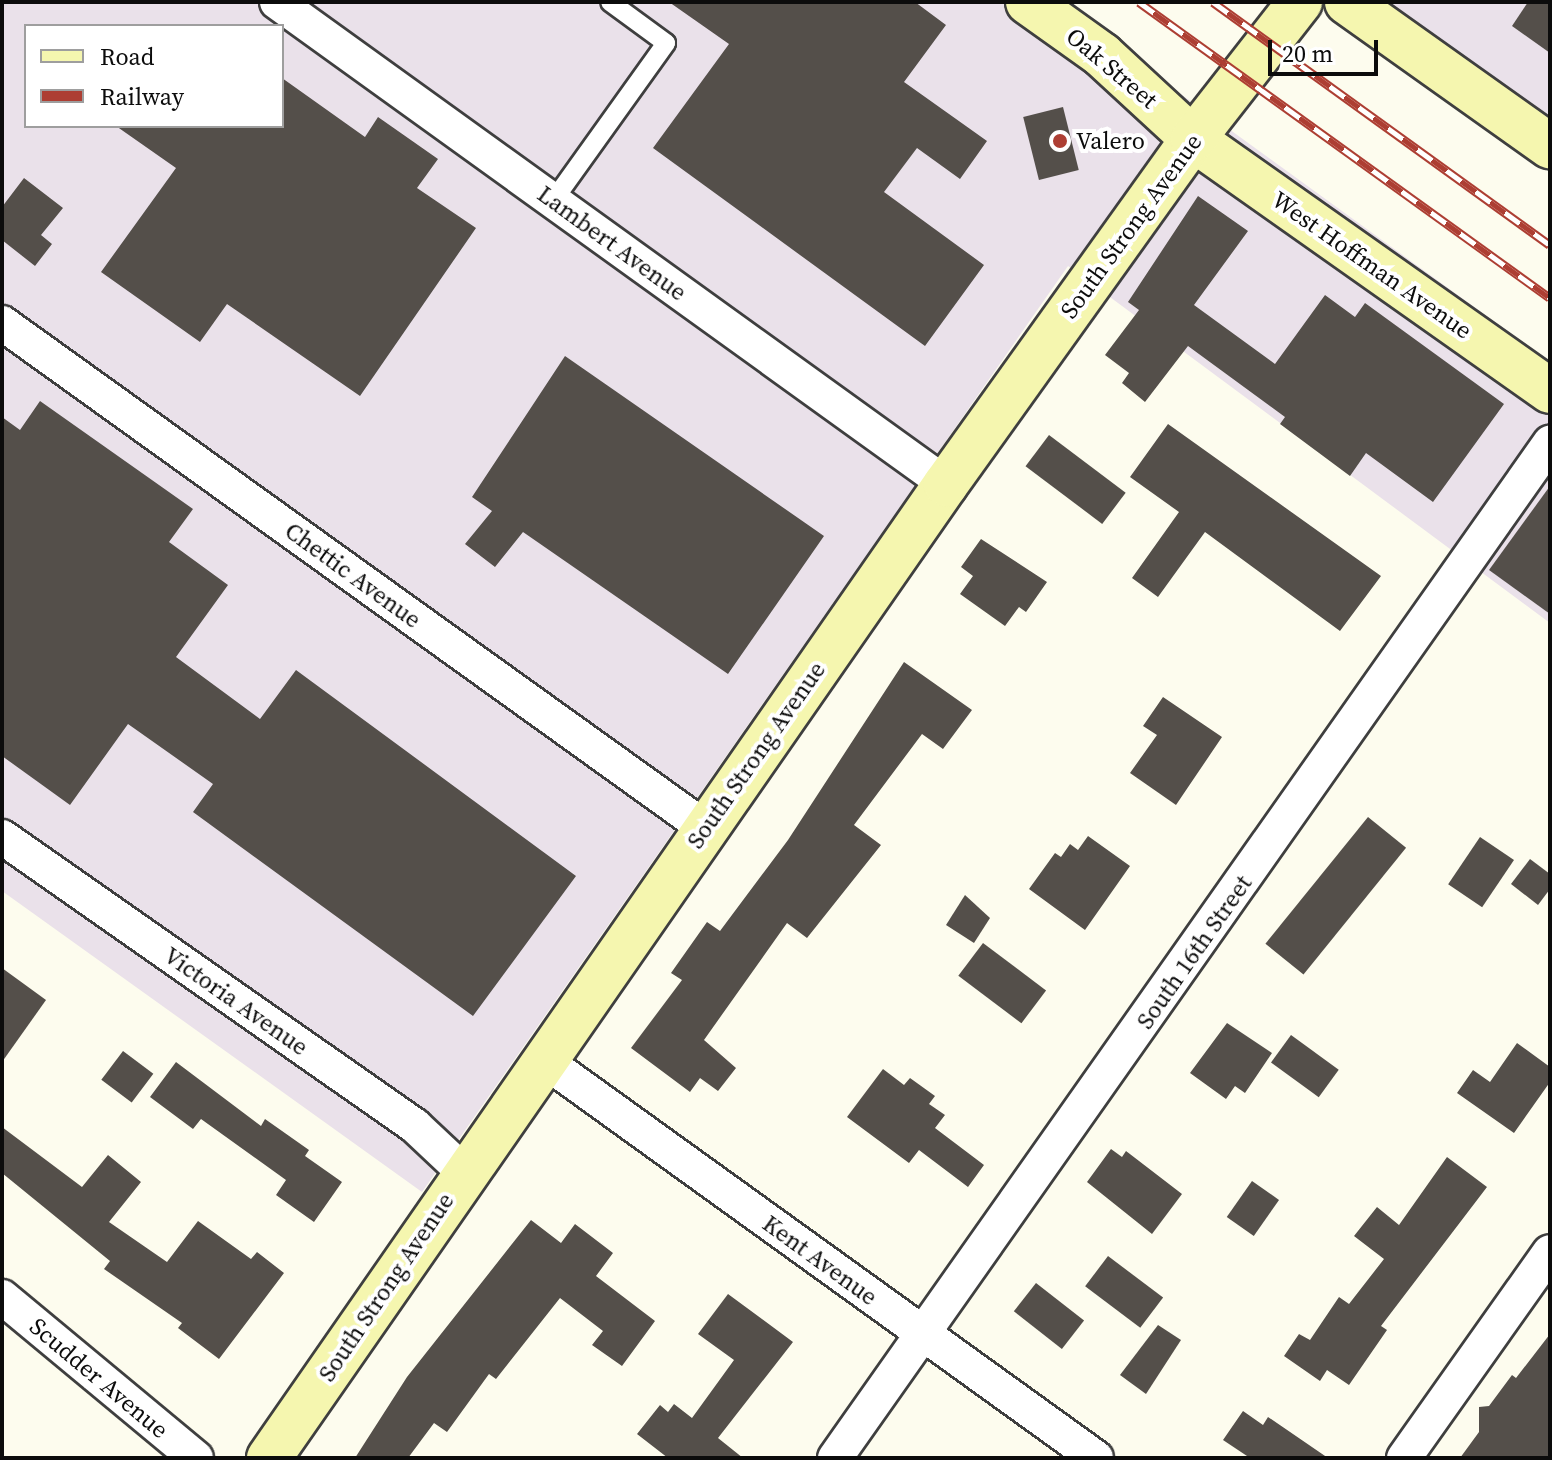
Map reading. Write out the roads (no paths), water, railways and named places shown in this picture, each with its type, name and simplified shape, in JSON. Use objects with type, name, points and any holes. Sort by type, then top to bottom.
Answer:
[{"type":"street","name":"Lambert Avenue","points":[[277,2],[946,484]]},
{"type":"street","name":"Oak Street","points":[[1028,2],[1102,55],[1193,139]]},
{"type":"street","name":"South Strong Avenue","points":[[269,1458],[464,1172],[545,1061],[704,827],[946,484],[1193,139],[1253,58],[1300,2]]},
{"type":"street","points":[[1347,2],[1550,146]]},
{"type":"street","name":"West Hoffman Avenue","points":[[1193,139],[1550,391]]},
{"type":"street","name":"Chettic Avenue","points":[[2,323],[704,827]]},
{"type":"street","name":"South 16th Street","points":[[835,1458],[925,1336],[1550,443]]},
{"type":"street","name":"Victoria Avenue","points":[[2,837],[415,1126],[464,1172]]},
{"type":"street","name":"Kent Avenue","points":[[545,1061],[1096,1458]]},
{"type":"street","points":[[1404,1458],[1550,1252]]},
{"type":"street","name":"Scudder Avenue","points":[[2,1297],[196,1458]]},
{"type":"lane","points":[[553,201],[666,43],[610,2]]},
{"type":"railway","points":[[1139,2],[1550,298]]},
{"type":"railway","points":[[1213,2],[1550,245]]},
{"type":"place","name":"Valero","points":[[1060,141]]}]
